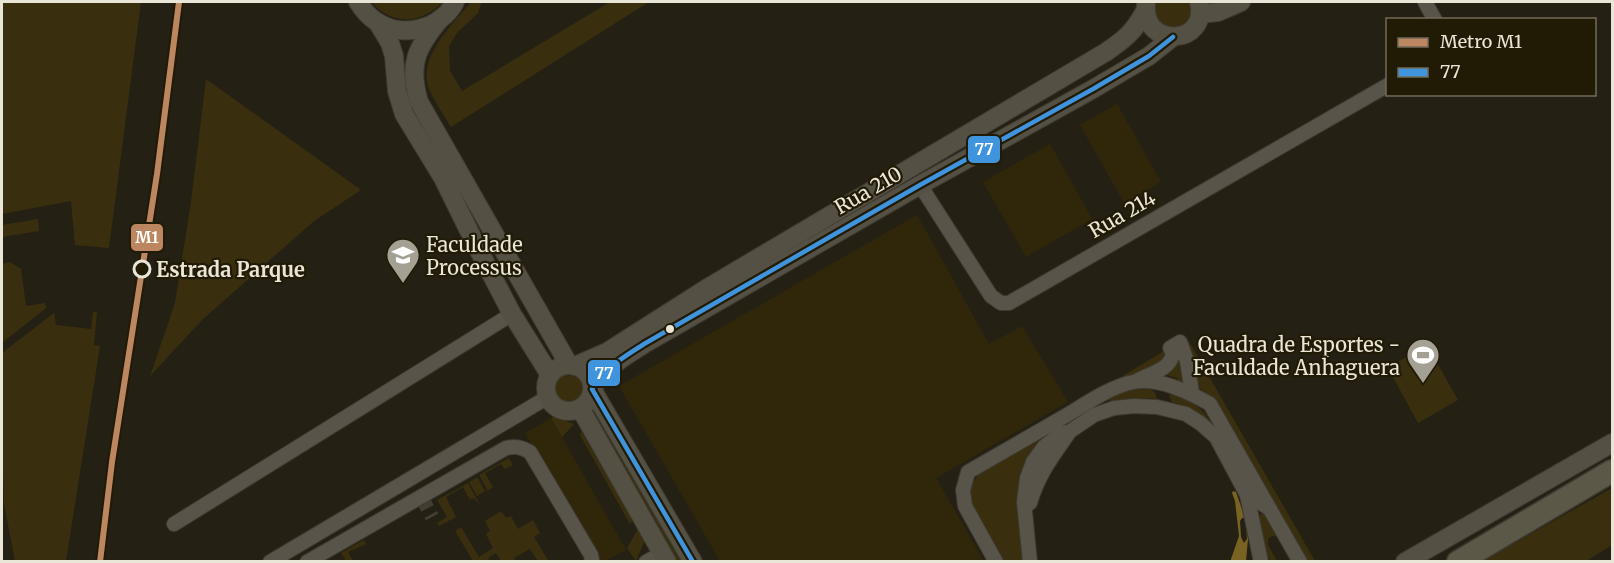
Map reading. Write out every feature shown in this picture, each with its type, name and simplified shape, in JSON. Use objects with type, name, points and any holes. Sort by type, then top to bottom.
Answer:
[{"type":"highway","points":[[1458,561],[1612,471]]},
{"type":"main road","points":[[358,2],[365,13],[378,23],[393,29],[410,30],[426,27],[440,19]]},
{"type":"main road","points":[[455,2],[425,37],[417,53],[413,69],[414,86],[426,132],[572,365]]},
{"type":"main road","points":[[1200,8],[1218,12],[1240,2]]},
{"type":"main road","points":[[1142,5],[1154,30],[1173,37]]},
{"type":"main road","name":"Rua 210","points":[[572,365],[607,352],[720,281],[1106,52],[1137,27],[1142,5]]},
{"type":"main road","name":"Rua 210","points":[[592,389],[599,378],[615,362],[644,344],[1131,67],[1173,37],[1191,31],[1198,20],[1200,8]]},
{"type":"main road","points":[[378,23],[394,56],[397,91],[404,114],[426,132]]},
{"type":"main road","points":[[450,173],[474,241],[512,314],[550,375]]},
{"type":"main road","points":[[572,365],[588,374],[592,389],[586,403],[580,408],[566,411],[558,408],[548,397],[547,382],[550,375],[558,368],[572,365]]},
{"type":"main road","points":[[592,389],[693,561]]},
{"type":"main road","points":[[580,408],[658,559]]},
{"type":"main road","points":[[1405,561],[1612,443]]},
{"type":"street","points":[[1425,2],[1434,18]]},
{"type":"street","name":"Rua 214","points":[[920,185],[991,296],[1001,303],[1009,303],[1386,86]]},
{"type":"street","points":[[174,524],[512,314]]},
{"type":"street","points":[[996,561],[966,506],[963,490],[968,472],[1091,400],[1165,367],[1170,363],[1173,353],[1170,348],[1180,342],[1187,361],[1192,393]]},
{"type":"street","points":[[1134,382],[1158,382],[1192,393],[1210,404],[1300,561]]},
{"type":"street","points":[[270,561],[548,397]]},
{"type":"street","points":[[1030,561],[1024,502],[1027,478],[1033,462],[1044,447],[1061,433],[1069,432],[1094,415],[1114,408],[1134,405],[1157,406],[1186,414],[1216,437],[1247,495],[1261,561]]},
{"type":"street","points":[[307,561],[410,510],[506,448],[514,446],[522,447],[530,452],[544,490],[591,555],[592,561]]},
{"type":"street","points":[[1247,495],[1269,508]]},
{"type":"shaded area","points":[[2,2],[141,2],[109,248],[75,245],[71,201],[2,214]]},
{"type":"shaded area","points":[[371,2],[443,2],[426,15],[407,19],[388,15]]},
{"type":"shaded area","points":[[471,2],[482,2],[478,13],[457,33],[449,46],[450,71],[462,91],[610,2],[649,2],[451,127],[428,86],[428,63],[439,41]]},
{"type":"shaded area","points":[[1155,2],[1191,2],[1191,14],[1187,22],[1181,26],[1173,28],[1165,26],[1158,21]]},
{"type":"shaded area","points":[[206,79],[361,190],[314,221],[202,320],[150,376],[175,303],[191,202]]},
{"type":"shaded area","points":[[1117,104],[1161,182],[1124,203],[1080,125]]},
{"type":"shaded area","points":[[1050,144],[1092,219],[1026,257],[983,182]]},
{"type":"shaded area","points":[[917,215],[989,344],[1022,326],[1068,402],[936,478],[984,561],[720,561],[619,386]]},
{"type":"shaded area","points":[[38,219],[39,231],[2,237],[2,225]]},
{"type":"shaded area","points":[[10,262],[21,269],[26,306],[45,303],[46,308],[2,343],[2,264]]},
{"type":"shaded area","points":[[93,312],[97,312],[94,345],[100,346],[66,561],[15,561],[4,504],[2,353],[54,313],[56,325],[91,329]]},
{"type":"shaded area","points":[[1187,338],[1315,561],[1307,561],[1218,408],[1197,386],[1181,341]]},
{"type":"shaded area","points":[[1178,345],[1187,385],[1179,382],[1177,378],[1159,375]]},
{"type":"shaded area","name":"Quadra de Esportes - Faculdade Anhaguera","points":[[1427,345],[1458,400],[1418,423],[1388,368]]},
{"type":"shaded area","points":[[1164,351],[1165,359],[1145,373],[1121,377]]},
{"type":"shaded area","points":[[570,370],[582,375],[587,387],[582,399],[570,404],[558,399],[553,387],[558,375]]},
{"type":"shaded area","points":[[1143,387],[1153,390],[1157,399],[1102,401],[1127,390]]},
{"type":"shaded area","points":[[1173,392],[1196,406],[1214,426],[1187,407],[1172,402],[1169,396]]},
{"type":"shaded area","points":[[593,404],[683,561],[677,561],[588,408]]},
{"type":"shaded area","points":[[559,412],[568,422],[574,424],[562,437],[551,418]]},
{"type":"shaded area","points":[[551,418],[626,550],[605,561],[598,561],[525,433]]},
{"type":"shaded area","points":[[1060,422],[1063,426],[1019,492],[1017,506],[1019,527],[1027,561],[1002,561],[976,517],[971,497],[972,485],[984,468]]},
{"type":"shaded area","points":[[581,431],[633,520],[630,524],[580,435]]},
{"type":"shaded area","points":[[509,458],[513,465],[505,469],[501,464],[485,473],[493,487],[488,490],[492,498],[479,475]]},
{"type":"shaded area","points":[[477,477],[485,491],[477,496],[469,482]]},
{"type":"shaded area","points":[[468,483],[480,505],[474,498],[470,500],[463,487],[446,497],[456,517],[439,526],[437,523],[447,517],[437,500]]},
{"type":"shaded area","points":[[1612,488],[1612,545],[1586,561],[1483,561]]},
{"type":"shaded area","points":[[1233,491],[1236,492],[1245,518],[1240,521],[1241,537],[1244,543],[1247,539],[1246,524],[1248,539],[1246,561],[1230,562],[1239,536]]},
{"type":"shaded area","points":[[501,511],[506,518],[511,516],[518,529],[533,520],[540,533],[534,537],[548,560],[538,561],[530,549],[514,558],[516,561],[501,561],[496,553],[488,558],[490,561],[473,561],[455,531],[461,527],[479,557],[493,548],[486,534],[490,531],[485,521]]},
{"type":"shaded area","points":[[1263,511],[1266,511],[1278,537],[1273,536],[1268,539],[1268,545],[1277,561],[1271,561],[1264,551],[1256,521]]},
{"type":"shaded area","points":[[638,529],[645,540],[636,561],[627,548]]},
{"type":"shaded area","points":[[364,540],[366,544],[348,552],[353,561],[346,561],[341,553]]},
{"type":"tunnel","points":[[421,496],[432,517]]},
{"type":"metro line","name":"M1","points":[[100,562],[112,462],[157,174],[179,2]]},
{"type":"transit line","name":"77","points":[[693,562],[592,389],[602,375],[644,344],[920,185],[1093,89],[1149,56],[1173,37]]},
{"type":"place","name":"Estrada Parque","points":[[142,269]]},
{"type":"place","name":"Faculdade Processus","points":[[403,284]]},
{"type":"place","name":"Quadra de Esportes - Faculdade Anhaguera","points":[[1423,384]]}]
